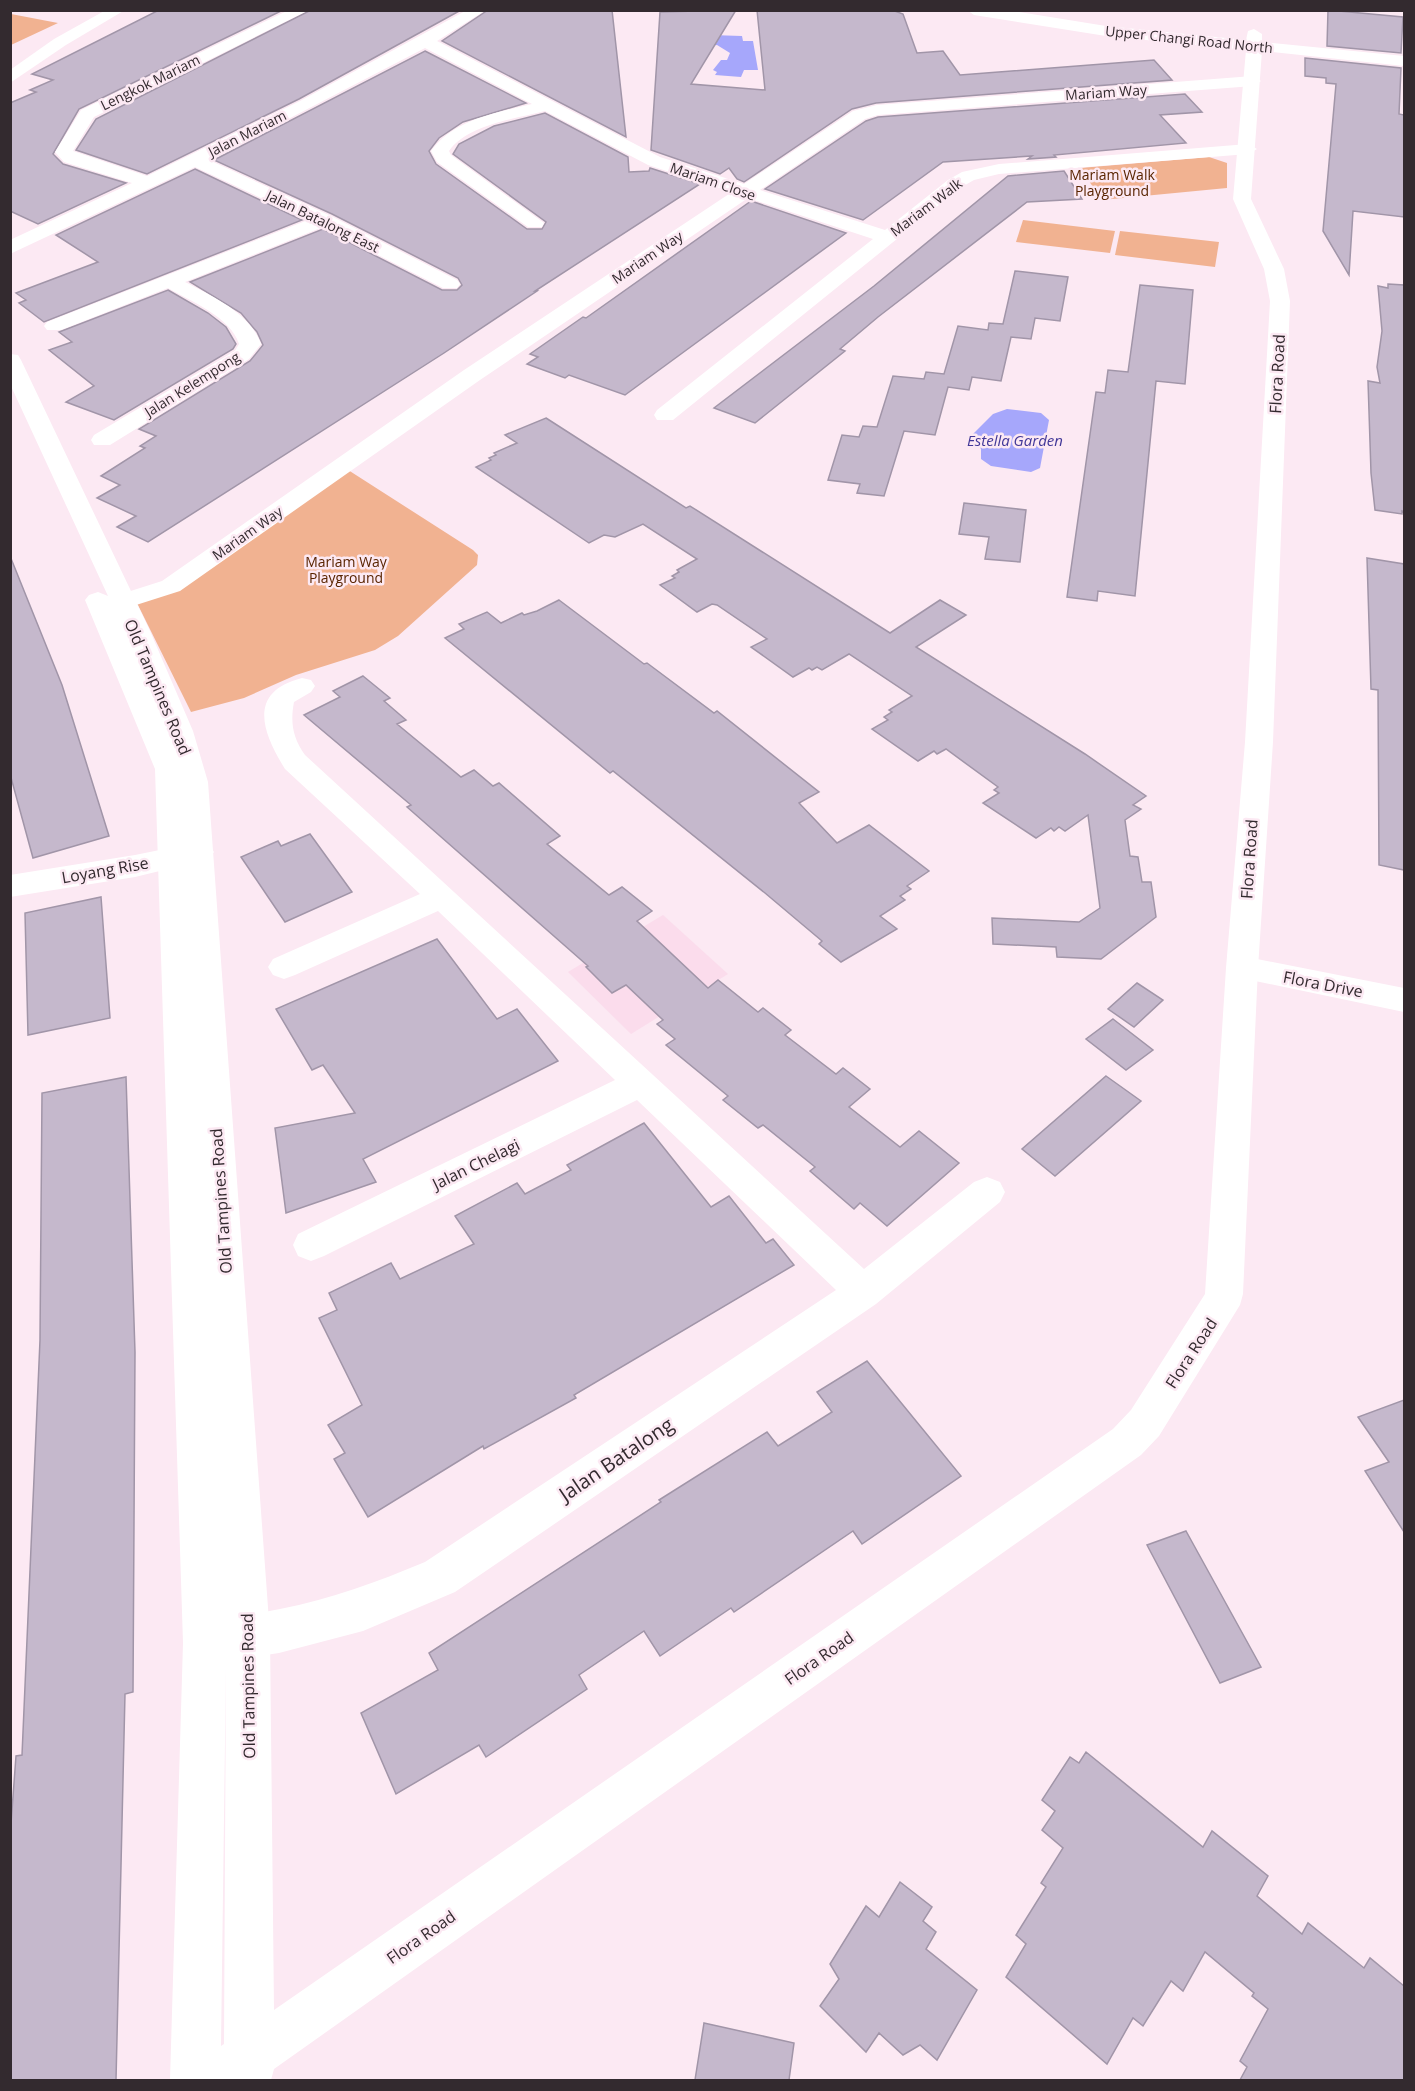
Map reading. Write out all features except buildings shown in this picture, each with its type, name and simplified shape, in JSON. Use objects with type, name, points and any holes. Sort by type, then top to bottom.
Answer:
[{"type":"street","points":[[10,68],[51,40],[103,10]]},
{"type":"street","points":[[10,78],[60,42],[118,10]]},
{"type":"street","name":"Lengkok Mariam","points":[[147,182],[79,162],[64,152],[87,114],[124,94],[302,10]]},
{"type":"street","name":"Jalan Mariam","points":[[10,248],[195,160],[426,42],[479,10]]},
{"type":"street","name":"Upper Changi Road North","points":[[974,10],[1059,25],[1404,50]]},
{"type":"street","name":"Upper Changi Road North","points":[[1030,10],[1404,61]]},
{"type":"street","points":[[1248,149],[1253,81],[1253,40]]},
{"type":"street","name":"Mariam Close","points":[[426,42],[654,161],[887,237]]},
{"type":"street","name":"Mariam Way","points":[[112,605],[174,584],[482,368],[867,112],[1253,81]]},
{"type":"street","points":[[536,224],[443,158],[440,151],[442,145],[472,127],[547,105]]},
{"type":"street","name":"Mariam Walk","points":[[665,416],[954,184],[979,172],[1248,149]]},
{"type":"street","name":"Flora Road","points":[[238,2073],[1137,1432],[1215,1317],[1224,1294],[1242,968],[1259,742],[1280,301],[1274,269],[1242,199],[1248,149]]},
{"type":"street","name":"Jalan Batalong East","points":[[195,160],[324,220],[450,284]]},
{"type":"street","points":[[54,326],[324,220]]},
{"type":"street","name":"Jalan Kelempong","points":[[102,440],[242,355],[250,344],[246,331],[169,281]]},
{"type":"street","name":"Old Tampines Road","points":[[10,360],[112,605],[169,769],[186,855],[226,1639],[238,2073]]},
{"type":"street","name":"Old Tampines Road","points":[[10,407],[112,605]]},
{"type":"street","points":[[302,686],[281,698],[276,722],[283,743],[295,762],[863,1292]]},
{"type":"street","name":"Loyang Rise","points":[[10,886],[135,866],[186,855]]},
{"type":"street","points":[[284,967],[442,897]]},
{"type":"street","name":"Flora Drive","points":[[1242,968],[1404,1000]]},
{"type":"street","name":"Jalan Chelagi","points":[[311,1245],[640,1083]]},
{"type":"street","name":"Jalan Batalong","points":[[226,1639],[279,1631],[363,1610],[440,1577],[863,1292],[987,1192]]},
{"type":"street","name":"Old Tampines Road","points":[[195,2080],[226,1639]]},
{"type":"shaded area","points":[[663,915],[728,974],[631,1034],[568,972]]},
{"type":"green space","points":[[11,14],[58,23],[11,45]]},
{"type":"green space","name":"Mariam Walk Playground","points":[[1209,157],[1227,163],[1227,188],[1102,200],[1080,168]]},
{"type":"green space","points":[[1023,220],[1115,231],[1110,253],[1016,242]]},
{"type":"green space","points":[[1120,231],[1219,242],[1215,267],[1115,255]]},
{"type":"green space","name":"Mariam Way Playground","points":[[345,468],[473,550],[478,555],[477,565],[398,636],[375,650],[296,675],[244,698],[191,712],[136,601]]},
{"type":"water","points":[[711,35],[742,36],[743,41],[753,41],[758,70],[744,70],[741,77],[715,75],[717,72],[713,70],[721,60],[727,60],[730,53],[717,45],[708,46]]},
{"type":"water","name":"Estella Garden","points":[[1007,409],[1041,413],[1049,420],[1040,468],[1031,472],[991,466],[981,459],[981,449],[972,435],[993,414]]}]
